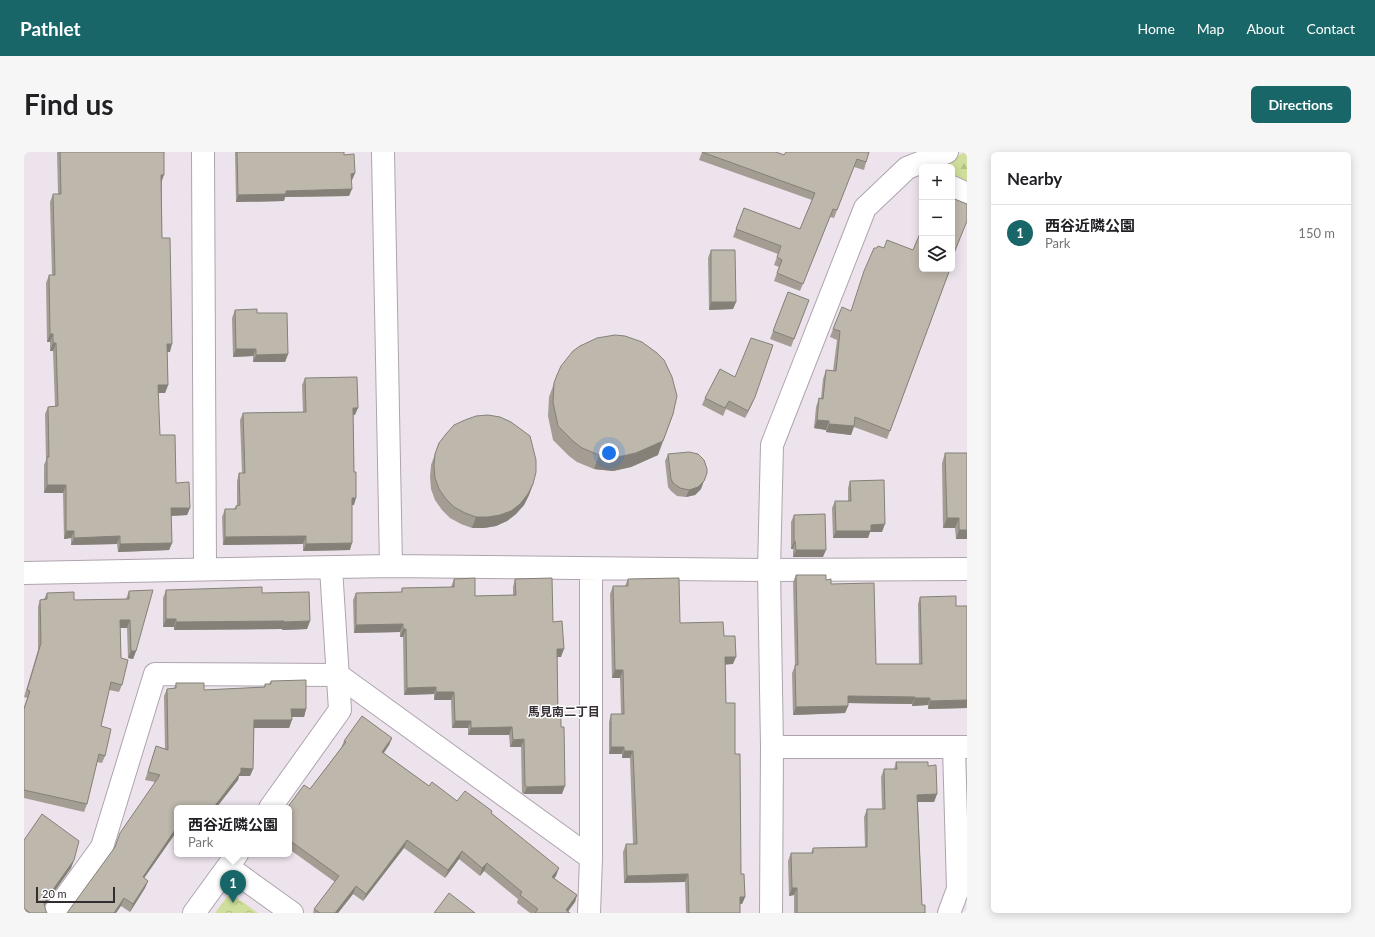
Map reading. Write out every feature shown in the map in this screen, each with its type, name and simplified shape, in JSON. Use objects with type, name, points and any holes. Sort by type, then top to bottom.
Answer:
[{"type":"street","points":[[203,152],[205,569]]},
{"type":"street","points":[[383,152],[391,566]]},
{"type":"street","points":[[771,913],[772,747],[769,570],[772,445],[865,208],[914,171],[947,152]]},
{"type":"street","points":[[955,188],[967,194]]},
{"type":"street","points":[[24,573],[391,566],[769,570],[967,569]]},
{"type":"street","points":[[272,805],[340,710],[331,568]]},
{"type":"street","points":[[589,913],[591,569]]},
{"type":"street","points":[[54,913],[102,847],[154,674],[338,675],[590,858]]},
{"type":"street","points":[[772,747],[961,747],[958,889],[949,913]]},
{"type":"street","points":[[194,913],[233,860],[292,913]]},
{"type":"green space","points":[[967,152],[967,184],[955,179],[955,164],[945,164],[946,162]]},
{"type":"green space","points":[[230,893],[258,913],[215,913]]},
{"type":"building","points":[[60,152],[164,152],[164,175],[161,175],[162,238],[170,238],[172,344],[167,344],[168,385],[158,385],[160,435],[175,435],[176,483],[189,482],[190,508],[171,508],[172,543],[120,544],[120,536],[74,538],[74,531],[66,531],[66,485],[47,485],[47,457],[49,457],[48,407],[58,406],[56,343],[53,343],[53,334],[50,334],[49,275],[55,275],[53,194],[61,194]]},
{"type":"building","points":[[237,152],[344,152],[344,155],[354,154],[355,173],[351,174],[352,189],[286,191],[286,194],[238,195]]},
{"type":"building","points":[[702,152],[776,152],[784,155],[786,152],[869,152],[866,162],[857,159],[837,210],[833,209],[803,284],[777,273],[782,260],[777,257],[781,246],[736,229],[744,208],[800,229],[815,193]]},
{"type":"building","points":[[955,199],[967,204],[967,221],[955,251]]},
{"type":"building","points":[[919,236],[919,272],[949,272],[890,431],[855,417],[854,426],[829,424],[829,421],[817,420],[819,398],[823,399],[826,370],[836,371],[840,331],[833,329],[842,307],[851,311],[864,271],[874,248],[877,248],[878,246],[884,248],[887,240],[913,250]]},
{"type":"building","points":[[711,250],[735,250],[736,302],[711,302]]},
{"type":"building","points":[[788,292],[809,300],[794,339],[773,331]]},
{"type":"building","points":[[257,309],[257,313],[287,313],[288,354],[256,355],[256,349],[236,349],[235,310]]},
{"type":"building","points":[[615,335],[625,336],[642,342],[657,353],[664,360],[672,377],[677,396],[673,414],[663,441],[636,453],[618,457],[599,455],[582,448],[574,442],[558,426],[553,402],[554,383],[557,375],[561,366],[573,351],[597,338]]},
{"type":"building","points":[[751,338],[773,345],[755,397],[748,411],[729,401],[725,408],[705,398],[720,369],[735,377]]},
{"type":"building","points":[[357,377],[358,408],[353,408],[356,498],[352,498],[352,543],[306,544],[306,536],[225,537],[225,509],[236,509],[236,506],[240,505],[239,473],[245,473],[243,413],[306,412],[305,378]]},
{"type":"building","points":[[488,415],[500,417],[511,422],[530,436],[536,460],[536,472],[533,484],[528,494],[520,504],[511,511],[500,515],[476,517],[454,507],[439,489],[435,478],[435,454],[439,443],[454,425],[476,416]]},
{"type":"building","points":[[689,452],[698,454],[704,460],[707,473],[704,481],[698,487],[689,490],[680,488],[673,483],[671,479],[668,454]]},
{"type":"building","points":[[945,453],[967,453],[967,530],[959,530],[959,518],[947,518]]},
{"type":"building","points":[[884,480],[885,524],[871,525],[871,531],[836,531],[835,501],[851,501],[850,481]]},
{"type":"building","points":[[825,514],[826,550],[796,550],[794,541],[794,515]]},
{"type":"building","points":[[796,575],[826,575],[826,580],[831,579],[831,584],[874,583],[876,664],[922,664],[920,597],[956,596],[956,606],[967,606],[967,700],[930,701],[930,698],[915,697],[848,696],[848,706],[796,707],[795,665],[798,665]]},
{"type":"building","points":[[475,578],[475,596],[516,595],[515,579],[552,578],[553,622],[562,621],[564,649],[557,649],[558,716],[561,716],[561,727],[564,727],[565,786],[527,787],[525,785],[524,739],[513,740],[512,727],[471,728],[471,721],[455,721],[454,692],[436,692],[436,687],[407,688],[406,629],[403,629],[403,624],[356,625],[356,593],[402,592],[402,588],[454,587],[454,579]]},
{"type":"building","points":[[679,578],[680,623],[723,622],[724,636],[735,636],[736,657],[725,657],[726,703],[735,703],[735,754],[740,754],[741,874],[744,874],[745,897],[740,897],[740,913],[689,913],[688,874],[627,876],[626,844],[637,844],[633,751],[624,751],[624,747],[611,747],[611,714],[624,714],[623,670],[615,670],[613,586],[628,586],[628,579]]},
{"type":"building","points":[[262,587],[262,593],[309,592],[310,621],[176,622],[176,619],[166,619],[166,590]]},
{"type":"building","points":[[153,590],[136,651],[131,651],[130,620],[120,620],[121,658],[128,660],[122,685],[111,682],[101,726],[111,729],[105,756],[99,754],[87,804],[24,790],[24,709],[30,691],[27,690],[41,643],[40,600],[47,599],[47,593],[74,592],[74,600],[129,599],[129,591]]},
{"type":"building","points":[[306,680],[306,709],[291,709],[292,720],[254,720],[253,769],[241,768],[241,772],[216,805],[174,805],[174,831],[143,877],[148,881],[133,904],[124,898],[114,913],[67,913],[115,847],[120,833],[160,775],[148,772],[156,746],[168,750],[167,689],[176,688],[176,683],[204,683],[204,690],[265,687],[265,684],[271,684],[271,681]]},
{"type":"building","points":[[362,716],[392,738],[382,752],[429,786],[432,782],[457,801],[465,791],[492,811],[491,813],[559,868],[552,877],[577,895],[566,910],[570,913],[535,913],[538,909],[520,895],[522,892],[487,863],[482,868],[462,851],[448,870],[407,840],[366,894],[356,886],[335,913],[320,913],[314,909],[339,876],[292,842],[292,805],[289,805],[304,785],[310,789],[346,742],[344,741]]},
{"type":"building","points":[[896,762],[928,762],[928,766],[936,765],[937,794],[917,795],[922,905],[925,905],[925,913],[797,913],[797,888],[792,888],[791,853],[813,853],[813,848],[867,847],[867,809],[885,809],[884,769],[897,769]]},
{"type":"building","points":[[42,814],[79,841],[74,860],[44,904],[47,913],[30,913],[24,909],[24,840]]},
{"type":"building","points":[[449,893],[475,913],[434,913]]},
{"type":"place","name":"西谷近隣公園","points":[[233,903]]},
{"type":"district","name":"馬見南二丁目","points":[[564,712]]}]
